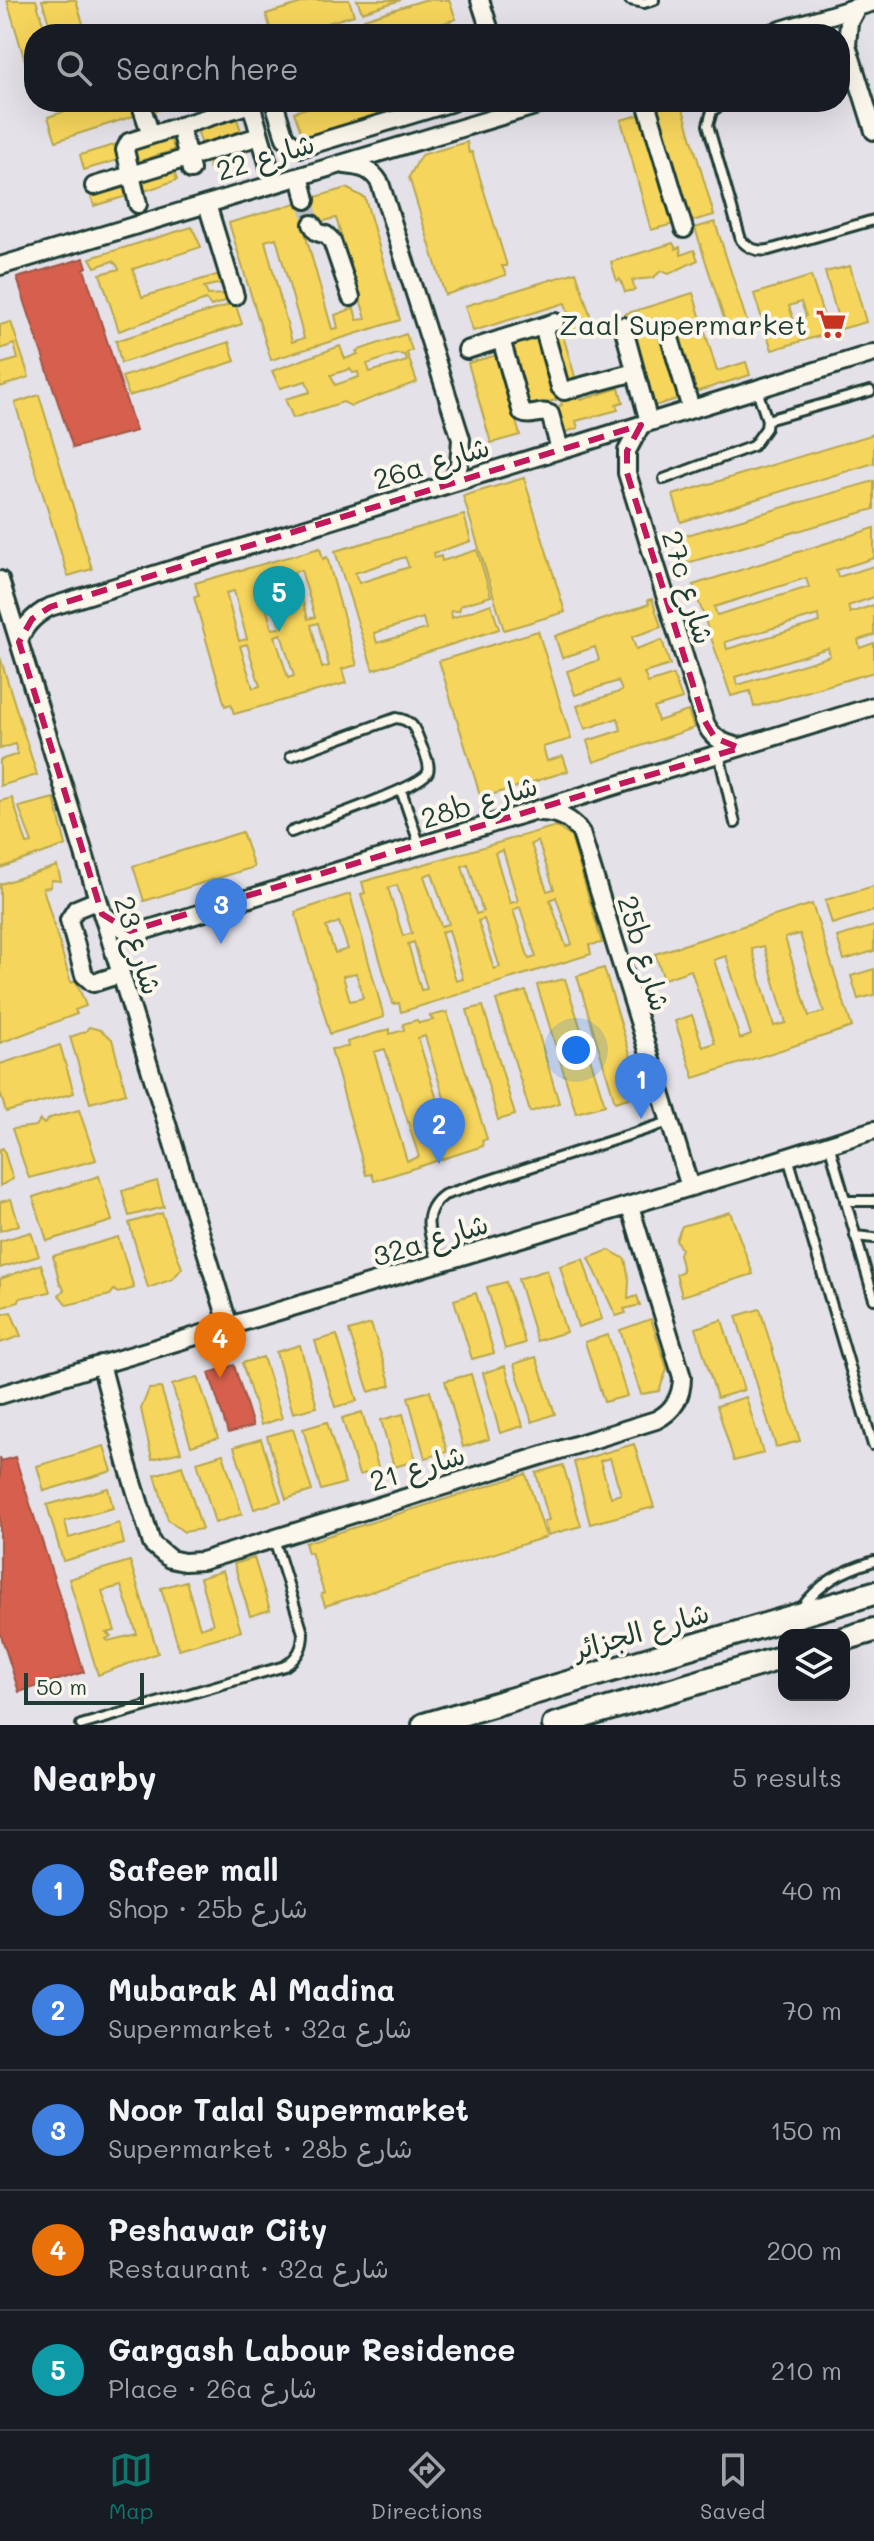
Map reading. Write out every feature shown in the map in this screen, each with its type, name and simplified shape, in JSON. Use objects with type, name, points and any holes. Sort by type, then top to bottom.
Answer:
[{"type":"main road","name":"شارع الجزائر","points":[[424,1725],[874,1593]]},
{"type":"main road","points":[[850,1637],[874,1630]]},
{"type":"main road","points":[[554,1725],[778,1659]]},
{"type":"main road","points":[[605,1725],[640,1700]]},
{"type":"street","points":[[480,0],[488,24]]},
{"type":"street","points":[[801,24],[874,2]]},
{"type":"street","points":[[850,24],[857,7]]},
{"type":"street","points":[[850,69],[874,131]]},
{"type":"street","points":[[143,112],[151,135]]},
{"type":"street","points":[[138,204],[125,150],[127,145],[132,140],[225,112]]},
{"type":"street","points":[[256,112],[274,184]]},
{"type":"street","points":[[277,112],[285,138],[300,148],[420,112]]},
{"type":"street","name":"شارع 22","points":[[0,266],[510,112]]},
{"type":"street","points":[[649,112],[684,229]]},
{"type":"street","points":[[180,126],[190,164]]},
{"type":"street","points":[[94,186],[131,175],[190,164],[260,136]]},
{"type":"street","points":[[339,165],[364,167],[380,183],[461,439],[459,465],[452,483]]},
{"type":"street","points":[[300,176],[306,200]]},
{"type":"street","points":[[207,204],[235,296]]},
{"type":"street","points":[[312,224],[317,232],[332,241],[351,297]]},
{"type":"street","points":[[467,350],[549,324],[560,387],[564,391],[635,372]]},
{"type":"street","points":[[623,326],[645,423]]},
{"type":"street","points":[[670,338],[691,409]]},
{"type":"street","points":[[501,339],[522,413],[549,412],[560,449]]},
{"type":"street","name":"26a شارع","points":[[19,642],[32,619],[50,607],[874,353]]},
{"type":"street","name":"27c شارع","points":[[645,423],[629,445],[626,457],[631,487],[706,726],[722,743],[740,748]]},
{"type":"street","name":"شارع 23","points":[[0,580],[229,1326]]},
{"type":"street","name":"28b شارع","points":[[100,907],[124,929],[143,931],[874,706]]},
{"type":"street","name":"25b شارع","points":[[534,812],[563,816],[581,833],[690,1187]]},
{"type":"street","points":[[100,907],[76,909],[69,920],[84,975],[89,982],[96,983],[121,974]]},
{"type":"street","name":"32a شارع","points":[[0,1395],[874,1130]]},
{"type":"street","name":"شارع 21","points":[[101,1364],[127,1463],[156,1550],[170,1559],[193,1562],[274,1538],[656,1420],[670,1411],[679,1396],[682,1377],[630,1206]]},
{"type":"lane","points":[[630,0],[644,3],[654,0]]},
{"type":"lane","points":[[710,112],[708,125],[745,245],[758,251],[769,250],[874,220]]},
{"type":"lane","points":[[664,479],[753,446],[766,428],[767,420],[756,389]]},
{"type":"lane","points":[[767,420],[870,391]]},
{"type":"lane","points":[[291,756],[396,718],[406,720],[415,727],[429,767],[420,782],[291,832]]},
{"type":"lane","points":[[719,754],[735,823]]},
{"type":"lane","points":[[401,790],[421,846]]},
{"type":"lane","points":[[438,1263],[426,1223],[435,1202],[444,1195],[670,1121]]},
{"type":"lane","points":[[829,1144],[874,1299]]},
{"type":"lane","points":[[788,1157],[873,1445]]},
{"type":"lane","points":[[845,1201],[874,1201]]},
{"type":"lane","points":[[855,1236],[874,1238]]},
{"type":"lane","points":[[81,1725],[285,1666],[292,1661],[302,1647],[303,1633],[274,1538]]},
{"type":"lane","points":[[796,1616],[827,1580],[874,1561]]},
{"type":"highlighted area","points":[[641,425],[627,451],[627,473],[704,720],[715,738],[740,748],[130,931],[102,914],[19,642],[32,619],[50,607]]},
{"type":"building: Homes","points":[[7,0],[36,0],[43,24],[24,24],[24,58]]},
{"type":"building: Homes","points":[[42,0],[76,0],[83,24],[49,24]]},
{"type":"building: Homes","points":[[312,0],[349,0],[354,15],[324,24],[269,24],[266,14]]},
{"type":"building: Homes","points":[[357,0],[401,0],[362,12]]},
{"type":"building: Homes","points":[[424,0],[449,0],[456,19],[441,24],[366,24],[364,19]]},
{"type":"building: Homes","points":[[63,112],[140,114],[56,141],[48,117]]},
{"type":"building: Homes","points":[[294,112],[383,112],[303,138]]},
{"type":"building: Homes","points":[[656,112],[684,112],[714,215],[688,222]]},
{"type":"building: Homes","points":[[235,113],[242,134],[202,146],[196,125]]},
{"type":"building: Homes","points":[[646,113],[677,223],[651,230],[621,120]]},
{"type":"building: Homes","points":[[170,136],[174,150],[134,163],[130,148]]},
{"type":"building: Homes","points":[[467,142],[507,266],[502,266],[506,275],[445,295],[409,177],[421,155]]},
{"type":"building: Homes","points":[[117,144],[121,159],[84,170],[80,155]]},
{"type":"building: Homes","points":[[243,146],[247,159],[210,170],[207,157]]},
{"type":"building: Homes","points":[[173,168],[177,180],[142,192],[138,180]]},
{"type":"building: Homes","points":[[126,182],[130,195],[94,206],[90,193]]},
{"type":"building: Homes","points":[[346,188],[365,198],[400,320],[271,360],[229,223]],"holes":[[[336,218],[366,319],[357,320],[354,308],[335,315],[338,328],[332,329],[303,226]],[[276,238],[304,338],[292,342],[265,241]]]},
{"type":"building: Homes","points":[[715,222],[749,328],[729,334],[695,228]]},
{"type":"building: Homes","points":[[192,227],[201,247],[133,269],[142,297],[220,274],[222,283],[204,287],[208,295],[225,294],[231,299],[211,306],[206,300],[119,331],[100,274],[119,269],[113,261],[95,267],[90,258]]},
{"type":"building: Homes","points":[[673,243],[676,249],[680,247],[681,255],[694,250],[698,260],[669,274],[661,271],[653,278],[632,280],[635,290],[625,292],[620,279],[617,281],[611,262]]},
{"type":"building: Homes","points":[[850,266],[866,322],[841,329],[825,272]]},
{"type":"building: Homes","points":[[576,272],[594,327],[574,333],[565,303],[473,331],[465,306]]},
{"type":"building: Homes","points":[[811,276],[829,333],[772,350],[754,294]],"holes":[[[801,302],[806,316],[794,321],[789,306]]]},
{"type":"building: Homes","points":[[693,293],[717,371],[746,362],[750,375],[695,392],[675,328],[660,333],[680,398],[654,406],[625,314]]},
{"type":"building: Homes","points":[[235,303],[242,324],[121,363],[116,341]]},
{"type":"building: Homes","points":[[11,322],[29,377],[0,387],[0,364],[18,359],[14,344],[0,349],[0,325]]},
{"type":"building: Homes","points":[[561,329],[576,380],[565,384],[549,332]]},
{"type":"building: Homes","points":[[406,334],[412,350],[407,353],[417,382],[351,406],[343,402],[293,418],[285,399],[310,392],[306,381],[280,388],[272,371],[340,346],[345,359],[358,354],[356,351]],"holes":[[[397,354],[405,355],[407,361],[370,372],[367,364]],[[350,369],[353,373],[358,372],[359,377],[335,385],[331,375]]]},
{"type":"building: Homes","points":[[538,335],[556,400],[525,408],[507,344]]},
{"type":"building: Homes","points":[[229,342],[235,361],[129,396],[122,377]]},
{"type":"building: Homes","points":[[497,355],[520,435],[491,443],[468,363]]},
{"type":"building: Homes","points":[[619,388],[623,402],[616,404],[618,410],[576,421],[578,428],[563,433],[555,407],[562,405],[560,397],[578,391],[581,400]]},
{"type":"building: Homes","points":[[39,395],[92,569],[68,576],[15,403]]},
{"type":"building: Homes","points":[[874,434],[874,463],[681,522],[673,495]]},
{"type":"building: Homes","points":[[524,478],[565,612],[504,630],[463,496]]},
{"type":"building: Homes","points":[[874,481],[874,509],[687,563],[680,537]]},
{"type":"building: Homes","points":[[464,515],[471,541],[434,553],[435,558],[441,556],[442,561],[477,550],[491,596],[461,605],[459,611],[451,611],[452,618],[491,604],[499,629],[373,670],[335,551]],"holes":[[[405,557],[409,567],[359,583],[355,573]],[[423,618],[426,629],[377,643],[374,633]]]},
{"type":"building: Homes","points":[[874,528],[874,558],[836,570],[838,577],[874,566],[874,597],[848,606],[850,613],[874,605],[874,635],[858,640],[860,648],[874,643],[874,672],[754,707],[750,691],[731,696],[693,585]],"holes":[[[806,578],[809,587],[717,615],[714,607]],[[818,615],[820,622],[727,649],[725,642]],[[828,648],[830,656],[738,685],[735,677]]]},
{"type":"building: Homes","points":[[320,548],[323,559],[327,557],[357,665],[342,669],[346,683],[234,714],[231,704],[225,706],[194,597],[199,596],[195,583]],"holes":[[[301,570],[315,617],[308,619],[294,572]],[[267,579],[280,628],[272,629],[259,581]],[[234,591],[247,639],[239,641],[226,593]],[[318,623],[329,666],[322,668],[311,625]],[[281,634],[294,676],[288,678],[275,636]],[[247,644],[260,686],[253,688],[240,646]]]},
{"type":"building: Homes","points":[[652,599],[661,627],[632,637],[636,649],[662,640],[670,665],[644,673],[648,683],[673,675],[682,699],[654,708],[658,721],[688,711],[694,728],[594,762],[587,741],[621,730],[618,718],[585,729],[577,706],[622,691],[618,681],[575,695],[567,671],[599,660],[595,647],[562,658],[555,636],[649,604],[648,600]]},
{"type":"building: Homes","points":[[538,631],[571,739],[543,747],[547,761],[563,756],[568,771],[481,798],[439,661]]},
{"type":"building: Homes","points":[[0,657],[37,775],[0,786],[0,760],[18,754],[15,744],[0,749]]},
{"type":"building: Homes","points":[[12,798],[27,844],[32,843],[19,807],[54,798],[66,845],[0,868],[0,801]]},
{"type":"building: Homes","points":[[556,826],[571,837],[602,943],[589,945],[591,954],[401,1012],[399,1003],[393,1004],[361,894],[365,893],[362,882]],"holes":[[[538,841],[554,889],[547,891],[531,844]],[[503,850],[518,901],[510,903],[495,853]],[[468,864],[483,912],[476,914],[462,866]],[[432,873],[449,924],[441,926],[424,876]],[[397,885],[412,933],[403,936],[388,888]],[[556,897],[572,944],[566,946],[550,900]],[[520,907],[536,957],[529,959],[513,910]],[[484,919],[500,967],[494,969],[478,921]],[[449,930],[463,979],[456,981],[441,932]],[[414,942],[427,989],[421,990],[408,944]]]},
{"type":"building: Homes","points":[[242,832],[254,867],[144,901],[133,866]]},
{"type":"building: Homes","points":[[57,866],[61,881],[52,880],[50,887],[43,888],[71,983],[76,981],[86,1006],[75,1010],[77,1014],[0,1043],[0,884]]},
{"type":"building: Homes","points":[[874,886],[874,911],[832,924],[825,900]]},
{"type":"building: Homes","points":[[350,894],[384,1017],[330,1034],[295,912]],"holes":[[[339,922],[348,949],[335,953],[326,927]],[[356,973],[363,998],[350,1001],[343,976]]]},
{"type":"building: Homes","points":[[812,904],[852,1027],[694,1078],[675,1021],[692,1015],[703,1047],[715,1043],[691,970],[664,979],[655,954]],"holes":[[[800,934],[824,1012],[809,1016],[785,938]],[[764,946],[786,1023],[774,1026],[752,949]],[[726,956],[751,1035],[740,1039],[714,960]]]},
{"type":"building: Homes","points":[[874,926],[874,951],[844,960],[837,937]]},
{"type":"building: Homes","points":[[604,968],[642,1094],[615,1102],[577,976]]},
{"type":"building: Homes","points":[[874,969],[874,995],[858,999],[851,976]]},
{"type":"building: Homes","points":[[565,979],[605,1105],[576,1113],[537,985]]},
{"type":"building: Homes","points":[[526,991],[559,1103],[530,1112],[496,1000]]},
{"type":"building: Homes","points":[[483,1006],[515,1115],[498,1120],[467,1010]]},
{"type":"building: Homes","points":[[447,1012],[487,1139],[482,1141],[483,1146],[374,1181],[372,1174],[366,1175],[331,1049],[348,1047],[347,1042],[390,1029],[390,1034],[404,1030],[403,1024],[433,1020],[430,1016]],"holes":[[[425,1036],[457,1140],[450,1142],[418,1038]],[[385,1049],[419,1157],[407,1161],[374,1052]]]},
{"type":"building: Homes","points":[[89,1027],[100,1030],[112,1039],[126,1093],[90,1103],[70,1037],[85,1032]]},
{"type":"building: Homes","points":[[60,1045],[74,1093],[6,1112],[0,1092],[0,1064]]},
{"type":"building: Homes","points":[[79,1110],[96,1160],[29,1178],[12,1129],[36,1126],[40,1120],[44,1124],[50,1118]]},
{"type":"building: Homes","points":[[3,1148],[13,1179],[0,1186],[0,1149]]},
{"type":"building: Homes","points":[[99,1176],[112,1221],[47,1241],[33,1197]]},
{"type":"building: Homes","points":[[157,1181],[164,1207],[129,1216],[122,1191]]},
{"type":"building: Homes","points":[[11,1199],[19,1225],[0,1231],[0,1202]]},
{"type":"building: Homes","points":[[730,1212],[753,1274],[682,1296],[676,1274],[683,1271],[679,1254],[681,1249],[676,1240],[682,1226]]},
{"type":"building: Homes","points":[[162,1213],[182,1268],[173,1279],[148,1288],[129,1223]]},
{"type":"building: Homes","points":[[31,1232],[39,1256],[0,1268],[0,1241]]},
{"type":"building: Homes","points":[[118,1237],[134,1288],[118,1293],[114,1290],[110,1295],[67,1305],[59,1295],[64,1290],[53,1256]]},
{"type":"building: Homes","points":[[609,1250],[625,1259],[629,1280],[628,1299],[637,1296],[640,1305],[624,1309],[626,1313],[616,1316],[589,1258]]},
{"type":"building: Homes","points":[[583,1259],[602,1319],[578,1327],[560,1266]]},
{"type":"building: Homes","points":[[41,1264],[50,1292],[20,1298],[19,1302],[0,1308],[0,1279]]},
{"type":"building: Homes","points":[[547,1270],[566,1332],[537,1341],[518,1279]]},
{"type":"building: Homes","points":[[506,1282],[525,1343],[505,1349],[487,1287]]},
{"type":"building: Homes","points":[[476,1293],[494,1353],[472,1359],[454,1300]]},
{"type":"building: Homes","points":[[760,1309],[800,1441],[776,1447],[736,1316]]},
{"type":"building: Homes","points":[[11,1312],[21,1336],[0,1343],[0,1315]]},
{"type":"building: Homes","points":[[651,1319],[667,1369],[659,1391],[641,1394],[620,1330]]},
{"type":"building: Homes","points":[[722,1320],[744,1390],[717,1398],[696,1328]]},
{"type":"building: Homes","points":[[371,1324],[391,1385],[369,1392],[349,1331]]},
{"type":"building: Homes","points":[[337,1335],[357,1401],[335,1407],[315,1341]]},
{"type":"building: Homes","points":[[608,1335],[627,1396],[604,1402],[585,1342]]},
{"type":"building: Homes","points":[[300,1345],[317,1407],[293,1413],[276,1352]]},
{"type":"building: Homes","points":[[263,1357],[282,1418],[261,1425],[242,1363]]},
{"type":"building: Homes","points":[[536,1357],[555,1414],[532,1422],[514,1364]]},
{"type":"building: Homes","points":[[505,1366],[523,1426],[500,1433],[483,1373]]},
{"type":"building: Homes","points":[[471,1374],[489,1439],[463,1447],[445,1381]]},
{"type":"building: Homes","points":[[198,1377],[218,1438],[191,1446],[172,1385]]},
{"type":"building: Homes","points":[[161,1388],[181,1452],[152,1459],[141,1409],[149,1389]]},
{"type":"building: Homes","points":[[430,1391],[447,1452],[425,1458],[408,1397]]},
{"type":"building: Homes","points":[[746,1397],[763,1453],[734,1461],[717,1406]]},
{"type":"building: Homes","points":[[362,1412],[379,1470],[359,1475],[342,1418]]},
{"type":"building: Homes","points":[[403,1414],[416,1461],[394,1467],[381,1420]]},
{"type":"building: Homes","points":[[327,1422],[345,1483],[321,1490],[303,1429]]},
{"type":"building: Homes","points":[[293,1429],[312,1491],[286,1499],[267,1436]]},
{"type":"building: Homes","points":[[261,1439],[281,1501],[254,1509],[234,1447]]},
{"type":"building: Homes","points":[[634,1444],[654,1507],[590,1524],[574,1462]],"holes":[[[610,1458],[621,1494],[611,1497],[600,1461]]]},
{"type":"building: Homes","points":[[104,1446],[112,1471],[44,1491],[37,1466]]},
{"type":"building: Homes","points":[[223,1454],[242,1514],[215,1523],[197,1462]]},
{"type":"building: Homes","points":[[563,1465],[581,1526],[548,1535],[544,1521],[549,1520],[536,1473]]},
{"type":"building: Homes","points":[[182,1466],[202,1529],[184,1532],[168,1520],[155,1475]]},
{"type":"building: Homes","points":[[526,1474],[546,1537],[325,1606],[311,1552],[308,1553],[305,1543]]},
{"type":"building: Homes","points":[[108,1488],[113,1508],[65,1521],[69,1538],[119,1523],[124,1544],[63,1561],[47,1505]]},
{"type":"building: Homes","points":[[254,1558],[270,1610],[250,1616],[234,1564]]},
{"type":"building: Homes","points":[[130,1561],[158,1653],[98,1675],[69,1579]],"holes":[[[121,1586],[137,1634],[106,1639],[111,1636],[106,1633],[115,1631],[102,1591]]]},
{"type":"building: Homes","points":[[223,1571],[241,1631],[179,1649],[161,1588],[186,1581],[200,1628],[213,1624],[200,1578]]},
{"type":"building: Shops","points":[[84,258],[87,267],[84,269],[136,431],[73,448],[17,278]]},
{"type":"building: Shops","points":[[234,1365],[253,1426],[228,1433],[209,1373]]},
{"type":"building: Shops","points":[[15,1457],[84,1672],[19,1692],[0,1632],[0,1458],[1,1461]]},
{"type":"tunnel","points":[[306,200],[312,224]]},
{"type":"place","name":"Zaal Supermarket","points":[[831,324]]},
{"type":"place","name":"Gargash Labour Residence","points":[[279,632]]},
{"type":"place","name":"Noor Talal Supermarket","points":[[221,944]]},
{"type":"place","name":"Safeer mall","points":[[641,1119]]},
{"type":"place","name":"Mubarak Al Madina","points":[[439,1164]]},
{"type":"place","name":"Peshawar City","points":[[220,1378]]}]
